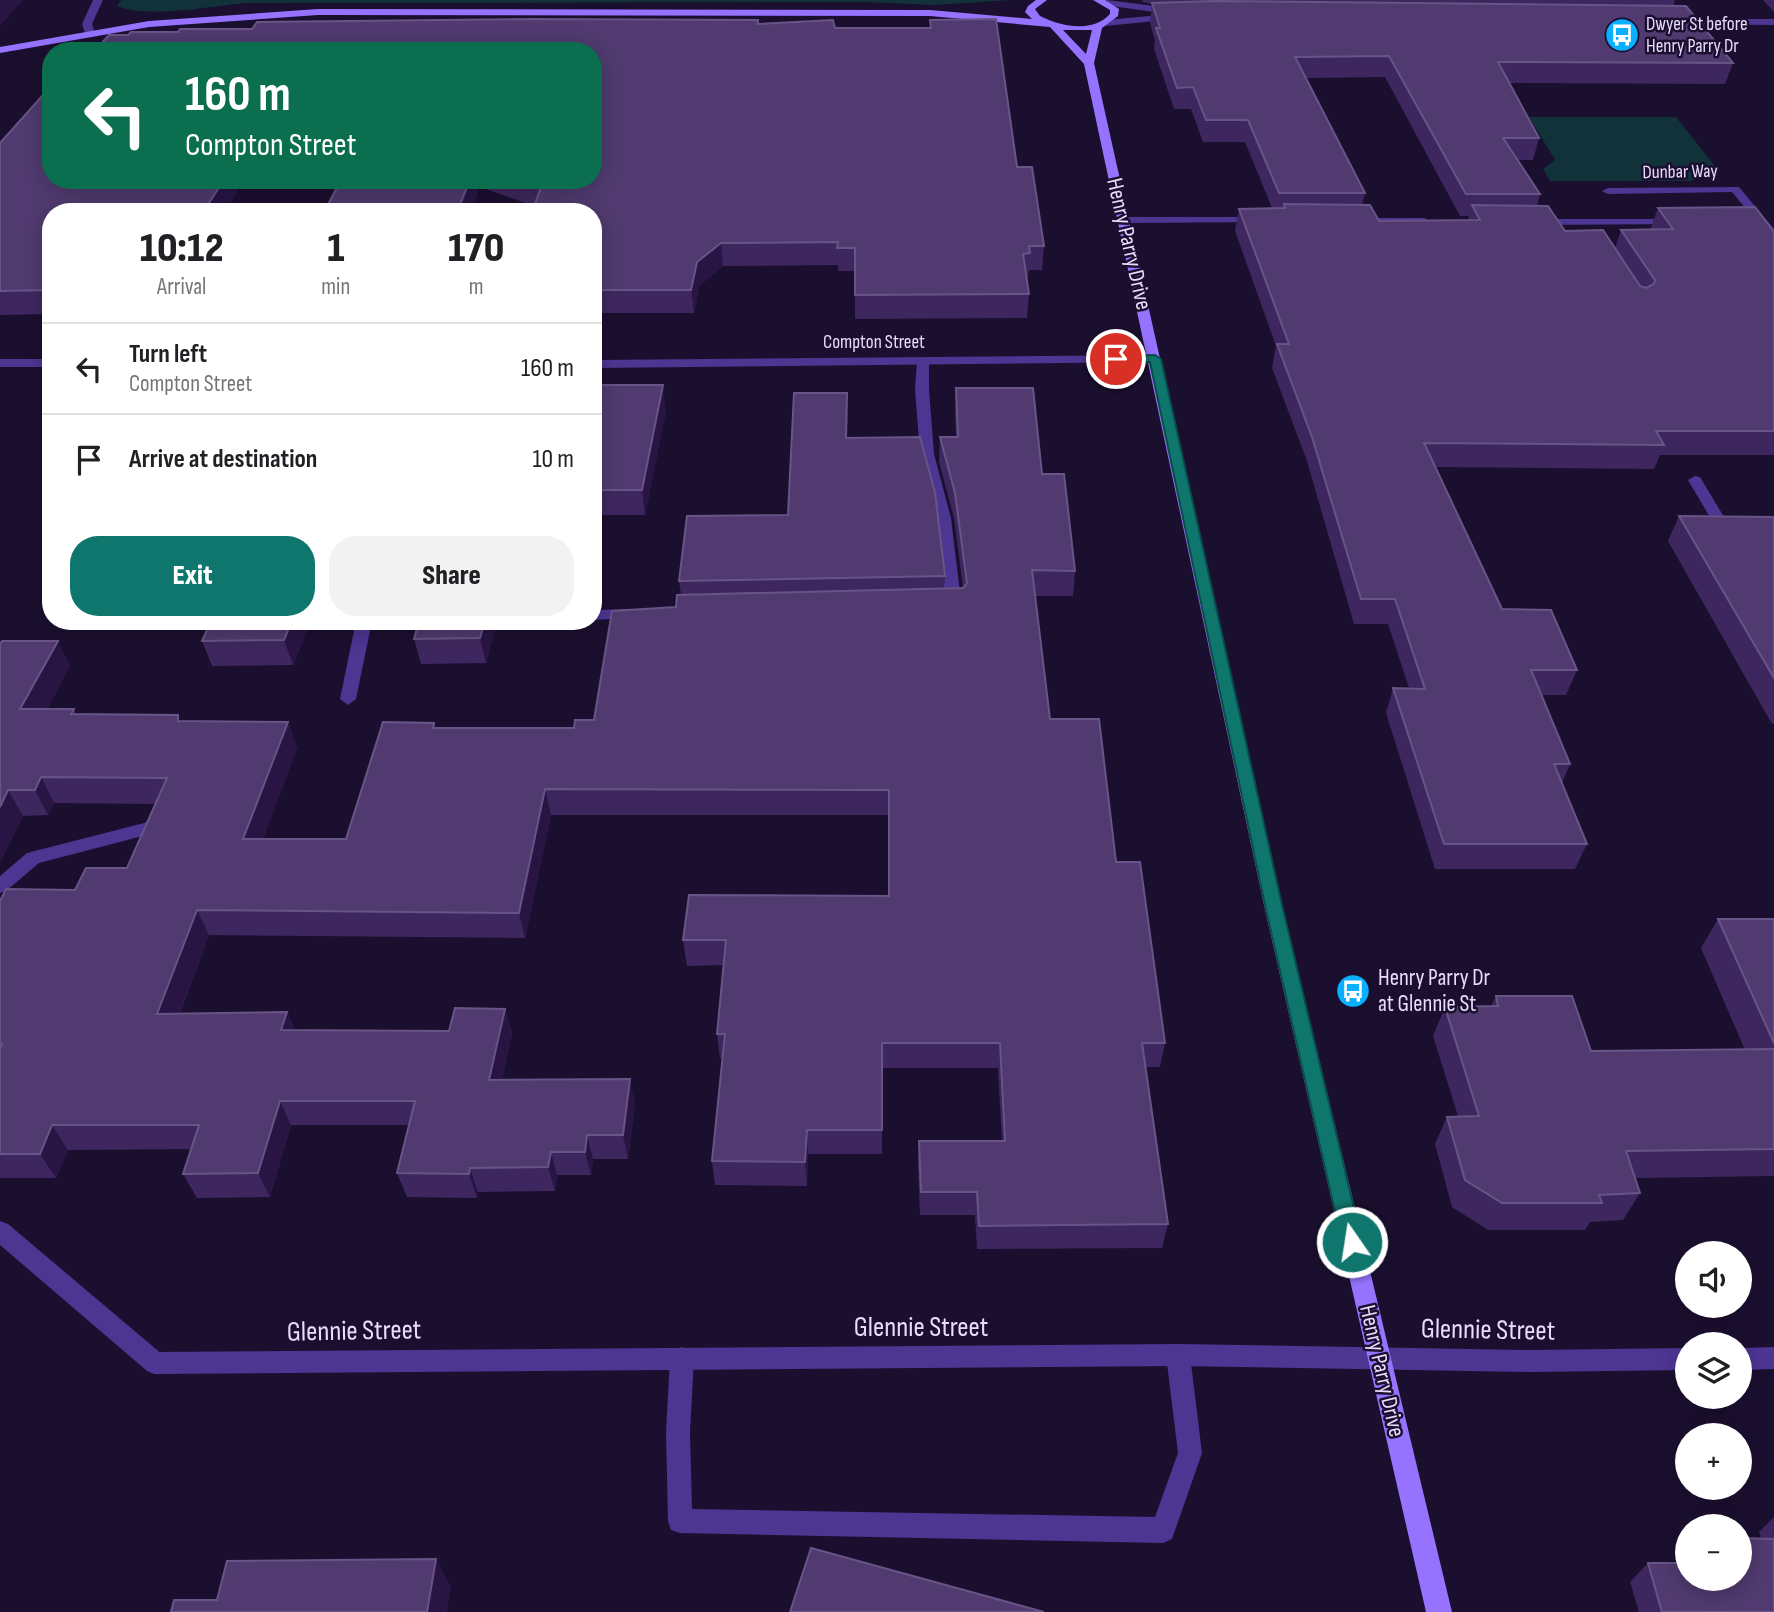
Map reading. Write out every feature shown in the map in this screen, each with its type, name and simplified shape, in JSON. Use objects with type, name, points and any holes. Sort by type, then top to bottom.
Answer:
[{"type":"main road","points":[[1017,7],[1038,2]]},
{"type":"main road","points":[[1038,2],[1030,12],[1049,24],[1089,63]]},
{"type":"main road","name":"Henry Parry Drive","points":[[1103,2],[1115,14],[1101,25],[1089,63],[1273,905],[1439,1612]]},
{"type":"main road","points":[[42,42],[205,18],[317,12],[930,13],[1000,8]]},
{"type":"main road","points":[[930,13],[1076,28],[1101,25]]},
{"type":"main road","points":[[0,50],[42,42]]},
{"type":"street","points":[[90,33],[87,24],[98,0]]},
{"type":"street","points":[[1101,25],[1182,14],[1103,2]]},
{"type":"street","points":[[1659,20],[1774,22]]},
{"type":"street","name":"Dunbar Way","points":[[1608,191],[1735,189],[1774,236]]},
{"type":"street","points":[[1124,220],[1272,220]]},
{"type":"street","points":[[1339,221],[1435,221]]},
{"type":"street","points":[[1516,222],[1588,227],[1694,222]]},
{"type":"street","points":[[1749,223],[1763,223]]},
{"type":"street","name":"Compton Street","points":[[602,364],[1155,359]]},
{"type":"street","points":[[923,361],[922,389],[927,454],[944,518],[955,609],[941,609]]},
{"type":"street","points":[[0,363],[42,363]]},
{"type":"street","points":[[1695,480],[1719,521],[1774,521]]},
{"type":"street","points":[[602,615],[649,614]]},
{"type":"street","points":[[348,699],[362,630]]},
{"type":"street","points":[[0,886],[33,858],[148,828]]},
{"type":"street","name":"Glennie Street","points":[[0,1231],[155,1363],[1178,1355],[1380,1359],[1675,1359]]},
{"type":"street","points":[[682,1358],[678,1432],[680,1521],[1163,1530],[1190,1452],[1178,1355]]},
{"type":"street","points":[[1752,1359],[1774,1358]]},
{"type":"green space","points":[[121,0],[1010,0],[935,5],[866,2],[246,3],[163,12],[131,10],[117,6]]},
{"type":"green space","points":[[1529,117],[1676,117],[1718,170],[1691,181],[1550,181],[1543,169],[1555,160]]},
{"type":"building","points":[[1216,1],[1686,6],[1733,63],[1498,62],[1539,138],[1503,138],[1540,194],[1466,194],[1389,56],[1295,57],[1365,193],[1279,193],[1248,120],[1206,120],[1193,87],[1177,88],[1156,28],[1160,28],[1152,3]]},
{"type":"building","points":[[532,19],[758,20],[758,24],[833,20],[835,28],[931,28],[930,20],[996,19],[1017,167],[1032,167],[1044,246],[1029,246],[1030,253],[1023,254],[1029,294],[855,295],[855,248],[837,248],[838,242],[721,243],[697,262],[691,290],[602,290],[602,203],[535,203],[540,189],[602,189],[602,42],[103,42],[109,35],[128,35],[131,32],[252,29],[257,22]]},
{"type":"building","points":[[42,96],[42,189],[218,189],[209,203],[42,203],[42,290],[0,291],[0,143]]},
{"type":"building","points":[[336,189],[466,189],[461,203],[329,203]]},
{"type":"building","points":[[1284,204],[1370,205],[1379,221],[1480,220],[1472,205],[1548,206],[1565,231],[1603,230],[1640,286],[1646,288],[1654,284],[1655,280],[1621,230],[1673,229],[1658,208],[1755,207],[1774,232],[1774,431],[1656,431],[1664,445],[1424,443],[1502,609],[1551,610],[1577,670],[1531,670],[1570,764],[1554,764],[1587,844],[1444,844],[1393,688],[1425,689],[1395,599],[1361,599],[1312,437],[1277,344],[1289,344],[1239,209],[1285,208]]},
{"type":"building","points":[[602,385],[663,385],[642,490],[602,490]]},
{"type":"building","points":[[956,388],[1033,388],[1042,474],[1064,474],[1075,571],[1032,570],[1050,719],[1099,719],[1116,862],[1140,862],[1165,1043],[1142,1043],[1168,1224],[979,1226],[977,1192],[921,1192],[919,1141],[1005,1141],[1000,1043],[882,1043],[882,1130],[807,1130],[805,1162],[712,1161],[725,1034],[717,1034],[726,940],[683,940],[689,895],[889,896],[889,790],[545,789],[519,913],[197,910],[157,1014],[287,1012],[281,1030],[449,1031],[455,1008],[505,1009],[489,1080],[630,1079],[623,1135],[587,1135],[585,1152],[551,1152],[548,1167],[470,1168],[469,1174],[397,1173],[415,1101],[280,1101],[258,1173],[183,1174],[199,1125],[52,1125],[40,1154],[0,1154],[0,901],[6,889],[75,890],[86,868],[127,868],[167,778],[41,777],[35,790],[8,790],[0,807],[2,641],[58,641],[20,709],[74,709],[71,714],[178,715],[178,721],[288,722],[243,839],[346,839],[383,722],[434,723],[433,728],[574,728],[575,720],[594,720],[612,611],[676,607],[677,595],[963,588],[967,583],[955,493],[940,437],[958,437]]},
{"type":"building","points":[[794,393],[847,393],[846,438],[920,437],[935,493],[945,576],[679,581],[687,516],[788,515]]},
{"type":"building","points":[[1679,516],[1773,517],[1774,678]]},
{"type":"building","points":[[207,630],[288,630],[284,640],[202,641]]},
{"type":"building","points":[[416,630],[482,630],[480,638],[414,639]]},
{"type":"building","points":[[1718,919],[1774,919],[1774,1043]]},
{"type":"building","points":[[1496,996],[1572,996],[1591,1051],[1774,1049],[1774,1149],[1626,1151],[1640,1193],[1599,1195],[1602,1203],[1502,1203],[1465,1180],[1447,1117],[1479,1116],[1445,1007],[1498,1006]]},
{"type":"building","points":[[1752,1538],[1774,1539],[1774,1612],[1662,1612],[1648,1563],[1675,1563],[1675,1591],[1752,1591]]},
{"type":"building","points":[[811,1548],[1044,1612],[790,1612]]},
{"type":"building","points":[[436,1559],[427,1612],[171,1612],[174,1600],[217,1600],[227,1561]]},
{"type":"place","name":"Dwyer St before Henry Parry Dr","points":[[1622,35]]},
{"type":"place","name":"Henry Parry Dr at Glennie St","points":[[1353,991]]},
{"type":"route","points":[[1116,359],[1155,359],[1273,905],[1352,1242]]}]
